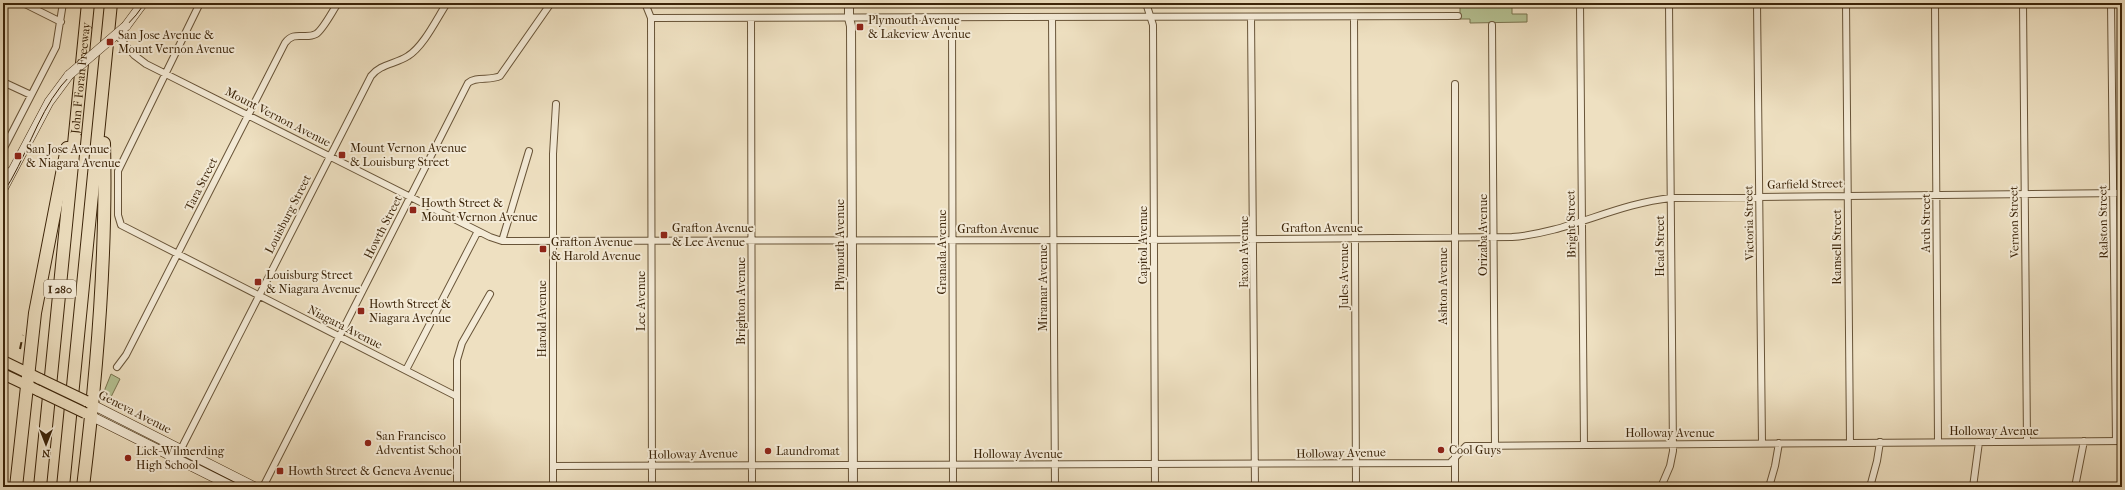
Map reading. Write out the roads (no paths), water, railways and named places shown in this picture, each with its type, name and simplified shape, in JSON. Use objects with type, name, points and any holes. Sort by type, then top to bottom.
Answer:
[{"type":"highway","name":"John F Foran Freeway","points":[[40,487],[88,3]]},
{"type":"highway","name":"John F Foran Freeway","points":[[63,487],[110,3]]},
{"type":"highway","points":[[16,487],[39,293],[79,90]]},
{"type":"highway","points":[[83,487],[89,409],[102,286],[105,184],[102,92]]},
{"type":"main road","points":[[3,189],[7,171],[49,102],[69,74],[126,26],[143,3]]},
{"type":"main road","name":"Geneva Avenue","points":[[3,361],[28,380],[39,391],[89,409]]},
{"type":"main road","name":"Geneva Avenue","points":[[3,374],[28,380],[40,379],[89,409],[178,454],[255,487]]},
{"type":"main road","name":"Geneva Avenue","points":[[178,454],[233,487]]},
{"type":"street","points":[[23,3],[61,22]]},
{"type":"street","points":[[3,150],[56,46],[63,3]]},
{"type":"street","points":[[165,73],[200,3]]},
{"type":"street","name":"Tara Street","points":[[117,367],[126,355],[288,39],[296,35],[311,36],[319,32],[338,3]]},
{"type":"street","name":"Louisburg Street","points":[[178,454],[371,76],[381,67],[402,59],[415,50],[447,3]]},
{"type":"street","name":"Howth Street","points":[[263,487],[468,83],[476,79],[495,78],[500,76],[551,3]]},
{"type":"street","points":[[645,3],[651,18],[1458,16]]},
{"type":"street","name":"Plymouth Avenue","points":[[849,3],[849,18],[851,26],[853,487]]},
{"type":"street","name":"Capitol Avenue","points":[[1146,3],[1153,25],[1155,487]]},
{"type":"street","name":"Bright Street","points":[[1580,3],[1584,445]]},
{"type":"street","name":"Head Street","points":[[1662,487],[1670,466],[1673,444],[1669,3]]},
{"type":"street","name":"Victoria Street","points":[[1758,3],[1762,443]]},
{"type":"street","name":"Ramsell Street","points":[[1846,3],[1850,443]]},
{"type":"street","name":"Arch Street","points":[[1935,3],[1938,442]]},
{"type":"street","name":"Vernon Street","points":[[2023,3],[2027,441]]},
{"type":"street","name":"Ralston Street","points":[[2112,3],[2113,193],[2119,441]]},
{"type":"street","name":"Jules Avenue","points":[[1354,16],[1356,487]]},
{"type":"street","name":"Miramar Avenue","points":[[1052,17],[1055,487]]},
{"type":"street","name":"Faxon Avenue","points":[[1251,17],[1255,239],[1255,487]]},
{"type":"street","name":"Lee Avenue","points":[[651,18],[652,487]]},
{"type":"street","name":"Brighton Avenue","points":[[751,18],[752,487]]},
{"type":"street","name":"Granada Avenue","points":[[952,18],[954,487]]},
{"type":"street","name":"Orizaba Avenue","points":[[1492,25],[1495,445]]},
{"type":"street","name":"Mount Vernon Avenue","points":[[116,34],[140,60],[410,197],[478,231],[502,241]]},
{"type":"street","name":"Niagara Avenue","points":[[165,73],[118,171],[120,222],[124,227],[456,396]]},
{"type":"street","points":[[3,82],[31,95]]},
{"type":"street","name":"Ashton Avenue","points":[[1455,84],[1455,487]]},
{"type":"street","name":"Harold Avenue","points":[[554,487],[553,154],[556,104]]},
{"type":"street","points":[[502,241],[529,151]]},
{"type":"street","name":"Garfield Street","points":[[1494,237],[1536,235],[1582,222],[1634,204],[1671,198],[2122,193]]},
{"type":"street","points":[[406,370],[478,231]]},
{"type":"street","name":"Grafton Avenue","points":[[502,241],[953,239],[1154,240],[1494,237]]},
{"type":"street","points":[[457,487],[456,368],[459,351],[490,294]]},
{"type":"street","points":[[2075,487],[2084,441]]},
{"type":"street","name":"Holloway Avenue","points":[[553,466],[1450,463],[1466,446],[1495,445],[2119,441]]},
{"type":"street","points":[[1870,487],[1880,442]]},
{"type":"street","points":[[1973,487],[1979,442]]},
{"type":"street","points":[[1769,487],[1779,443]]},
{"type":"tram line","points":[[3,193],[52,98],[71,75],[126,26],[145,3]]},
{"type":"railway","points":[[20,349],[23,335]]},
{"type":"place","name":"Plymouth Avenue & Lakeview Avenue","points":[[860,27]]},
{"type":"place","name":"San Jose Avenue & Mount Vernon Avenue","points":[[110,42]]},
{"type":"place","name":"Mount Vernon Avenue & Louisburg Street","points":[[342,155]]},
{"type":"place","name":"San Jose Avenue & Niagara Avenue","points":[[18,156]]},
{"type":"place","name":"Howth Street & Mount Vernon Avenue","points":[[413,210]]},
{"type":"place","name":"Grafton Avenue & Lee Avenue","points":[[664,235]]},
{"type":"place","name":"Grafton Avenue & Harold Avenue","points":[[543,249]]},
{"type":"place","name":"Louisburg Street & Niagara Avenue","points":[[258,282]]},
{"type":"place","name":"Howth Street & Niagara Avenue","points":[[361,311]]},
{"type":"place","name":"San Francisco Adventist School","points":[[368,443]]},
{"type":"place","name":"Cool Guys","points":[[1441,450]]},
{"type":"place","name":"Laundromat","points":[[768,451]]},
{"type":"place","name":"Lick-Wilmerding High School","points":[[128,458]]},
{"type":"place","name":"Howth Street & Geneva Avenue","points":[[280,471]]}]
